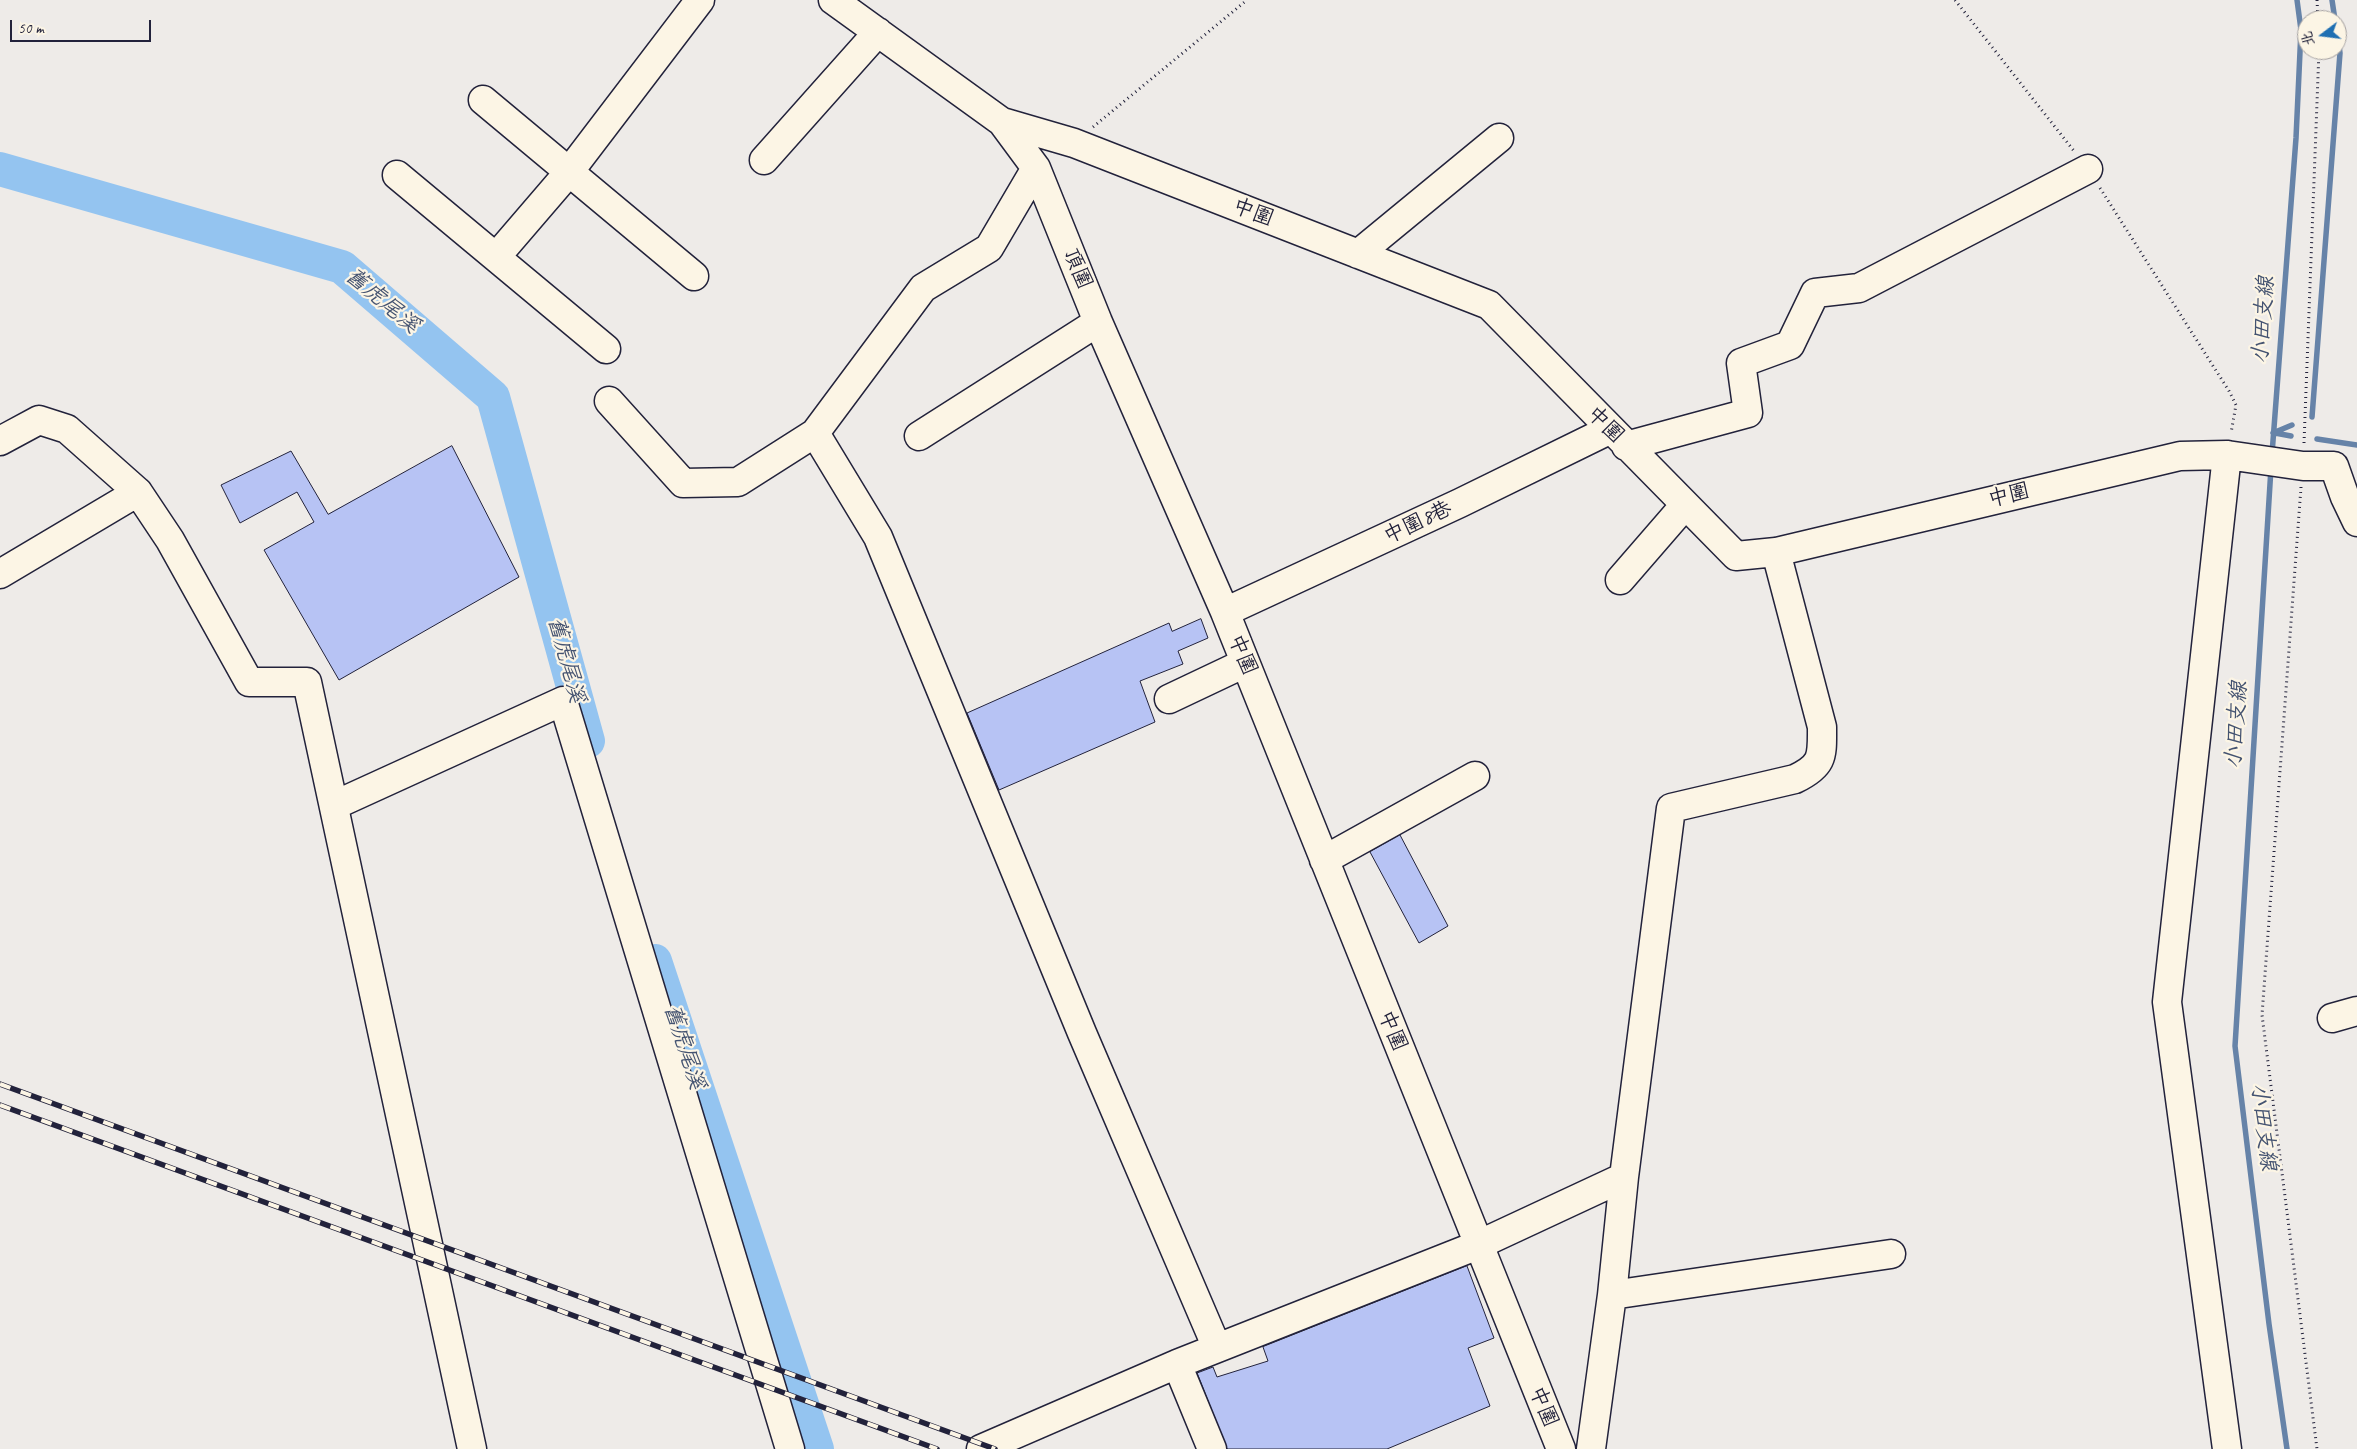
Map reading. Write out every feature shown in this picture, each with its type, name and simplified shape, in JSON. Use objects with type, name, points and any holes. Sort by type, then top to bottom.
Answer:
[{"type":"street","points":[[496,258],[569,172],[700,0]]},
{"type":"street","name":"頂圍","points":[[833,0],[1002,122],[1036,168],[1098,322],[1224,612]]},
{"type":"street","points":[[764,160],[878,32]]},
{"type":"street","points":[[483,100],[694,276]]},
{"type":"street","name":"中圍","points":[[1002,122],[1074,143],[1489,305],[1736,556],[1776,552],[2180,456],[2227,455],[2303,466],[2346,467]]},
{"type":"street","points":[[1358,254],[1499,138]]},
{"type":"street","points":[[609,401],[683,483],[738,482],[815,433],[923,288],[989,248],[1036,168]]},
{"type":"street","name":"中圍8巷","points":[[1224,612],[1460,503],[1618,438],[1748,412],[1741,363],[1790,345],[1815,292],[1859,288],[2088,169]]},
{"type":"street","points":[[397,175],[606,349]]},
{"type":"street","points":[[920,436],[1098,322]]},
{"type":"street","points":[[0,441],[39,420],[66,428],[138,492],[170,540],[249,682],[307,682],[335,805],[472,1449]]},
{"type":"street","points":[[815,433],[878,537],[1082,1034],[1217,1348]]},
{"type":"street","points":[[2227,455],[2167,1002],[2227,1449]]},
{"type":"street","points":[[2346,467],[2344,497],[2357,522]]},
{"type":"street","points":[[0,574],[138,492]]},
{"type":"street","points":[[1620,580],[1684,505]]},
{"type":"street","points":[[1590,1449],[1612,1295],[1624,1177],[1671,808],[1696,800],[1795,779],[1809,772],[1822,756],[1822,727],[1776,552]]},
{"type":"street","name":"中圍","points":[[1224,612],[1560,1449]]},
{"type":"street","points":[[1168,699],[1245,663]]},
{"type":"street","points":[[335,805],[563,702],[790,1449]]},
{"type":"street","points":[[1324,860],[1475,776]]},
{"type":"street","points":[[981,1449],[1177,1364],[1478,1245],[1624,1177]]},
{"type":"street","points":[[1612,1295],[1891,1254]]},
{"type":"street","points":[[1177,1364],[1212,1449]]},
{"type":"path","points":[[1074,143],[1247,0]]},
{"type":"path","points":[[1955,0],[2088,169],[2236,405],[2227,455]]},
{"type":"path","points":[[2317,1449],[2262,1015],[2303,466],[2319,60]]},
{"type":"building","points":[[452,446],[519,577],[339,680],[264,550],[314,522],[297,492],[240,523],[221,485],[291,451],[328,514]]},
{"type":"building","points":[[1201,619],[1208,638],[1178,651],[1183,664],[1140,681],[1155,722],[999,790],[967,713],[1169,623],[1172,631]]},
{"type":"building","points":[[1400,835],[1448,926],[1419,943],[1370,852]]},
{"type":"building","points":[[1467,1266],[1494,1338],[1468,1348],[1490,1406],[1387,1449],[1227,1449],[1197,1373],[1213,1367],[1217,1377],[1268,1361],[1263,1347]]},
{"type":"waterway","name":"小田支線","points":[[2272,454],[2296,138],[2301,30],[2297,0]]},
{"type":"waterway","points":[[2332,0],[2334,10]]},
{"type":"waterway","points":[[2312,417],[2339,60]]},
{"type":"waterway","name":"舊虎尾溪","points":[[0,169],[342,267],[493,397],[588,741]]},
{"type":"waterway","points":[[2273,433],[2292,425]]},
{"type":"waterway","points":[[2275,433],[2291,436]]},
{"type":"waterway","points":[[2317,439],[2357,445]]},
{"type":"waterway","name":"小田支線","points":[[2271,468],[2235,1046],[2269,1324],[2287,1449]]},
{"type":"waterway","name":"舊虎尾溪","points":[[655,961],[817,1449]]},
{"type":"railway","points":[[0,1084],[995,1449]]},
{"type":"railway","points":[[0,1105],[937,1449]]}]
